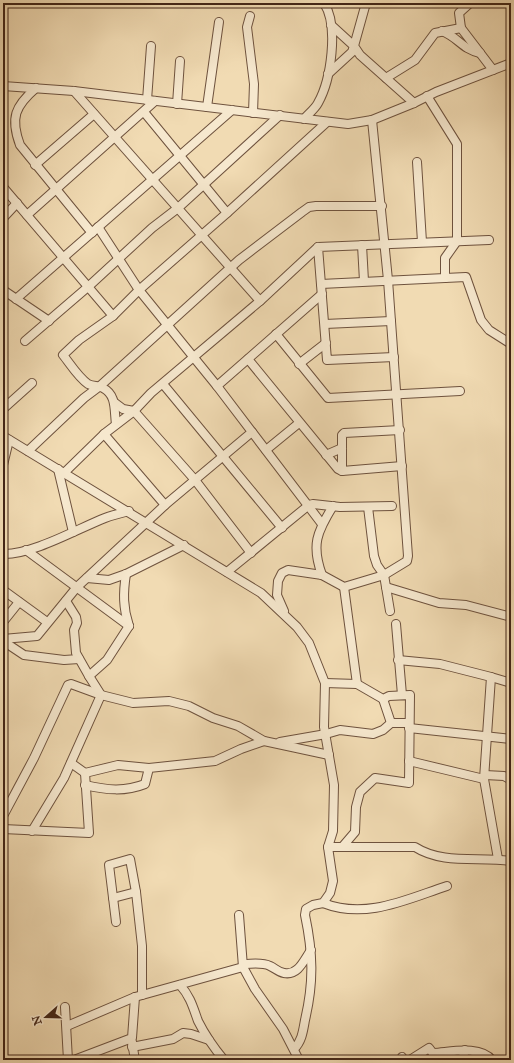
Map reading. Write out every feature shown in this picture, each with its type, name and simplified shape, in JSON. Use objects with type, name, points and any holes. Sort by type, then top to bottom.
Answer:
[{"type":"street","points":[[304,119],[318,104],[325,88],[328,74],[332,44],[331,26],[324,3]]},
{"type":"street","points":[[328,74],[352,52],[366,3]]},
{"type":"street","points":[[470,3],[459,13],[461,28],[493,70]]},
{"type":"street","points":[[250,16],[247,27],[254,84],[253,113]]},
{"type":"street","points":[[206,107],[219,22]]},
{"type":"street","points":[[331,26],[354,46],[360,55],[414,103]]},
{"type":"street","points":[[386,78],[414,60],[435,33],[461,28]]},
{"type":"street","points":[[442,31],[454,36],[468,50],[480,53]]},
{"type":"street","points":[[27,215],[144,112],[151,100],[151,46]]},
{"type":"street","points":[[177,104],[180,60]]},
{"type":"street","points":[[3,86],[74,91],[348,124],[372,120],[414,103],[427,96],[511,63]]},
{"type":"street","points":[[36,88],[22,100],[16,114],[14,129],[20,145],[55,190],[95,230],[118,258],[139,290],[217,386],[322,524]]},
{"type":"street","points":[[74,91],[260,301]]},
{"type":"street","points":[[427,96],[457,144],[457,240],[446,258],[445,278]]},
{"type":"street","points":[[16,299],[181,157],[232,110]]},
{"type":"street","points":[[144,112],[203,185],[228,213]]},
{"type":"street","points":[[35,165],[94,114]]},
{"type":"street","points":[[25,341],[152,228],[178,208],[280,115]]},
{"type":"street","points":[[287,617],[277,595],[278,581],[282,573],[288,570],[322,575],[344,587],[384,575],[406,561],[408,556],[400,430],[382,206],[372,120]]},
{"type":"street","points":[[251,553],[196,480],[134,411],[123,409],[116,403],[109,392],[100,386],[90,385],[82,379],[63,355],[79,340],[113,316],[139,290],[228,213],[327,122]]},
{"type":"street","points":[[417,162],[422,242]]},
{"type":"street","points":[[3,187],[113,316]]},
{"type":"street","points":[[4,216],[16,203]]},
{"type":"street","points":[[28,451],[84,398],[100,386],[250,250],[309,207],[382,206]]},
{"type":"street","points":[[61,471],[116,424],[134,411],[193,357],[260,301],[318,248],[384,243],[489,240]]},
{"type":"street","points":[[362,245],[364,281]]},
{"type":"street","points":[[318,248],[328,360],[394,357]]},
{"type":"street","points":[[321,284],[466,276],[481,320],[490,330],[511,344]]},
{"type":"street","points":[[3,290],[49,321]]},
{"type":"street","points":[[217,386],[322,294]]},
{"type":"street","points":[[325,324],[391,320]]},
{"type":"street","points":[[276,334],[328,398],[460,391]]},
{"type":"street","points":[[299,364],[326,343]]},
{"type":"street","points":[[248,359],[338,469],[342,471],[402,466]]},
{"type":"street","points":[[3,409],[32,383]]},
{"type":"street","points":[[163,384],[282,528]]},
{"type":"street","points":[[116,403],[116,424]]},
{"type":"street","points":[[266,450],[299,423]]},
{"type":"street","points":[[342,471],[342,435],[344,433],[400,430]]},
{"type":"street","points":[[3,640],[37,636],[47,622],[87,578],[165,505],[224,458],[252,432]]},
{"type":"street","points":[[104,434],[165,505]]},
{"type":"street","points":[[3,465],[6,438],[129,511],[261,593],[297,627],[309,643],[325,683],[324,727],[334,785],[333,831],[328,847],[333,881],[330,893],[323,903]]},
{"type":"street","points":[[326,455],[342,448]]},
{"type":"street","points":[[61,471],[73,532]]},
{"type":"street","points":[[227,572],[309,505],[368,507],[392,506]]},
{"type":"street","points":[[322,575],[315,553],[315,541],[322,524],[333,506]]},
{"type":"street","points":[[368,507],[374,556],[377,565],[384,575],[390,611]]},
{"type":"street","points":[[5,555],[26,550],[73,532],[106,517],[129,511]]},
{"type":"street","points":[[87,578],[109,580],[126,574],[184,545]]},
{"type":"street","points":[[26,550],[129,626]]},
{"type":"street","points":[[88,676],[107,660],[129,626],[124,609],[123,592],[126,574]]},
{"type":"street","points":[[344,587],[357,684]]},
{"type":"street","points":[[386,588],[438,603],[466,605],[511,617]]},
{"type":"street","points":[[3,590],[47,622]]},
{"type":"street","points":[[66,600],[76,617],[74,641],[79,659],[88,676],[102,695]]},
{"type":"street","points":[[3,622],[19,602]]},
{"type":"street","points":[[396,624],[402,695]]},
{"type":"street","points":[[3,640],[24,655],[64,660],[79,659]]},
{"type":"street","points":[[398,660],[440,664],[491,676],[511,683]]},
{"type":"street","points":[[491,676],[486,737],[485,777],[498,859]]},
{"type":"street","points":[[325,683],[357,684],[383,699],[391,723]]},
{"type":"street","points":[[3,816],[34,758],[68,685],[71,684],[102,695],[133,703],[169,701],[189,706],[213,718],[238,726],[264,741]]},
{"type":"street","points":[[32,831],[64,778],[102,695]]},
{"type":"street","points":[[343,846],[355,832],[356,806],[360,792],[375,778],[408,784],[410,695],[389,696],[383,699]]},
{"type":"street","points":[[276,742],[326,734],[340,730],[373,734],[383,730],[391,723],[486,737],[511,739]]},
{"type":"street","points":[[85,774],[118,765],[149,768],[215,761],[241,749],[264,741],[276,742],[329,755]]},
{"type":"street","points":[[409,761],[485,777],[504,776],[511,780]]},
{"type":"street","points":[[3,829],[89,833],[85,774],[71,763]]},
{"type":"street","points":[[86,785],[114,790],[137,787],[145,784],[149,768]]},
{"type":"street","points":[[328,847],[415,847],[425,854],[436,857],[498,859],[511,861]]},
{"type":"street","points":[[116,922],[109,865],[130,859],[136,892],[142,946],[139,996],[132,1038],[132,1047],[135,1060]]},
{"type":"street","points":[[294,1049],[301,1039],[311,997],[311,950],[305,915],[306,909],[312,905],[323,903],[348,909],[373,910],[447,886]]},
{"type":"street","points":[[113,898],[136,892]]},
{"type":"street","points":[[239,915],[244,966],[294,1049],[299,1060]]},
{"type":"street","points":[[67,1026],[139,996],[244,966],[265,964],[284,973],[293,972],[298,969],[311,950]]},
{"type":"street","points":[[180,985],[189,995],[199,1022],[209,1040],[224,1060]]},
{"type":"street","points":[[65,1007],[68,1060]]},
{"type":"street","points":[[132,1047],[173,1039],[183,1034],[192,1034],[209,1040]]},
{"type":"street","points":[[74,1060],[132,1038]]},
{"type":"street","points":[[410,1060],[429,1048],[436,1057],[465,1050],[482,1053],[492,1060]]},
{"type":"street","points":[[462,1060],[465,1050]]}]
